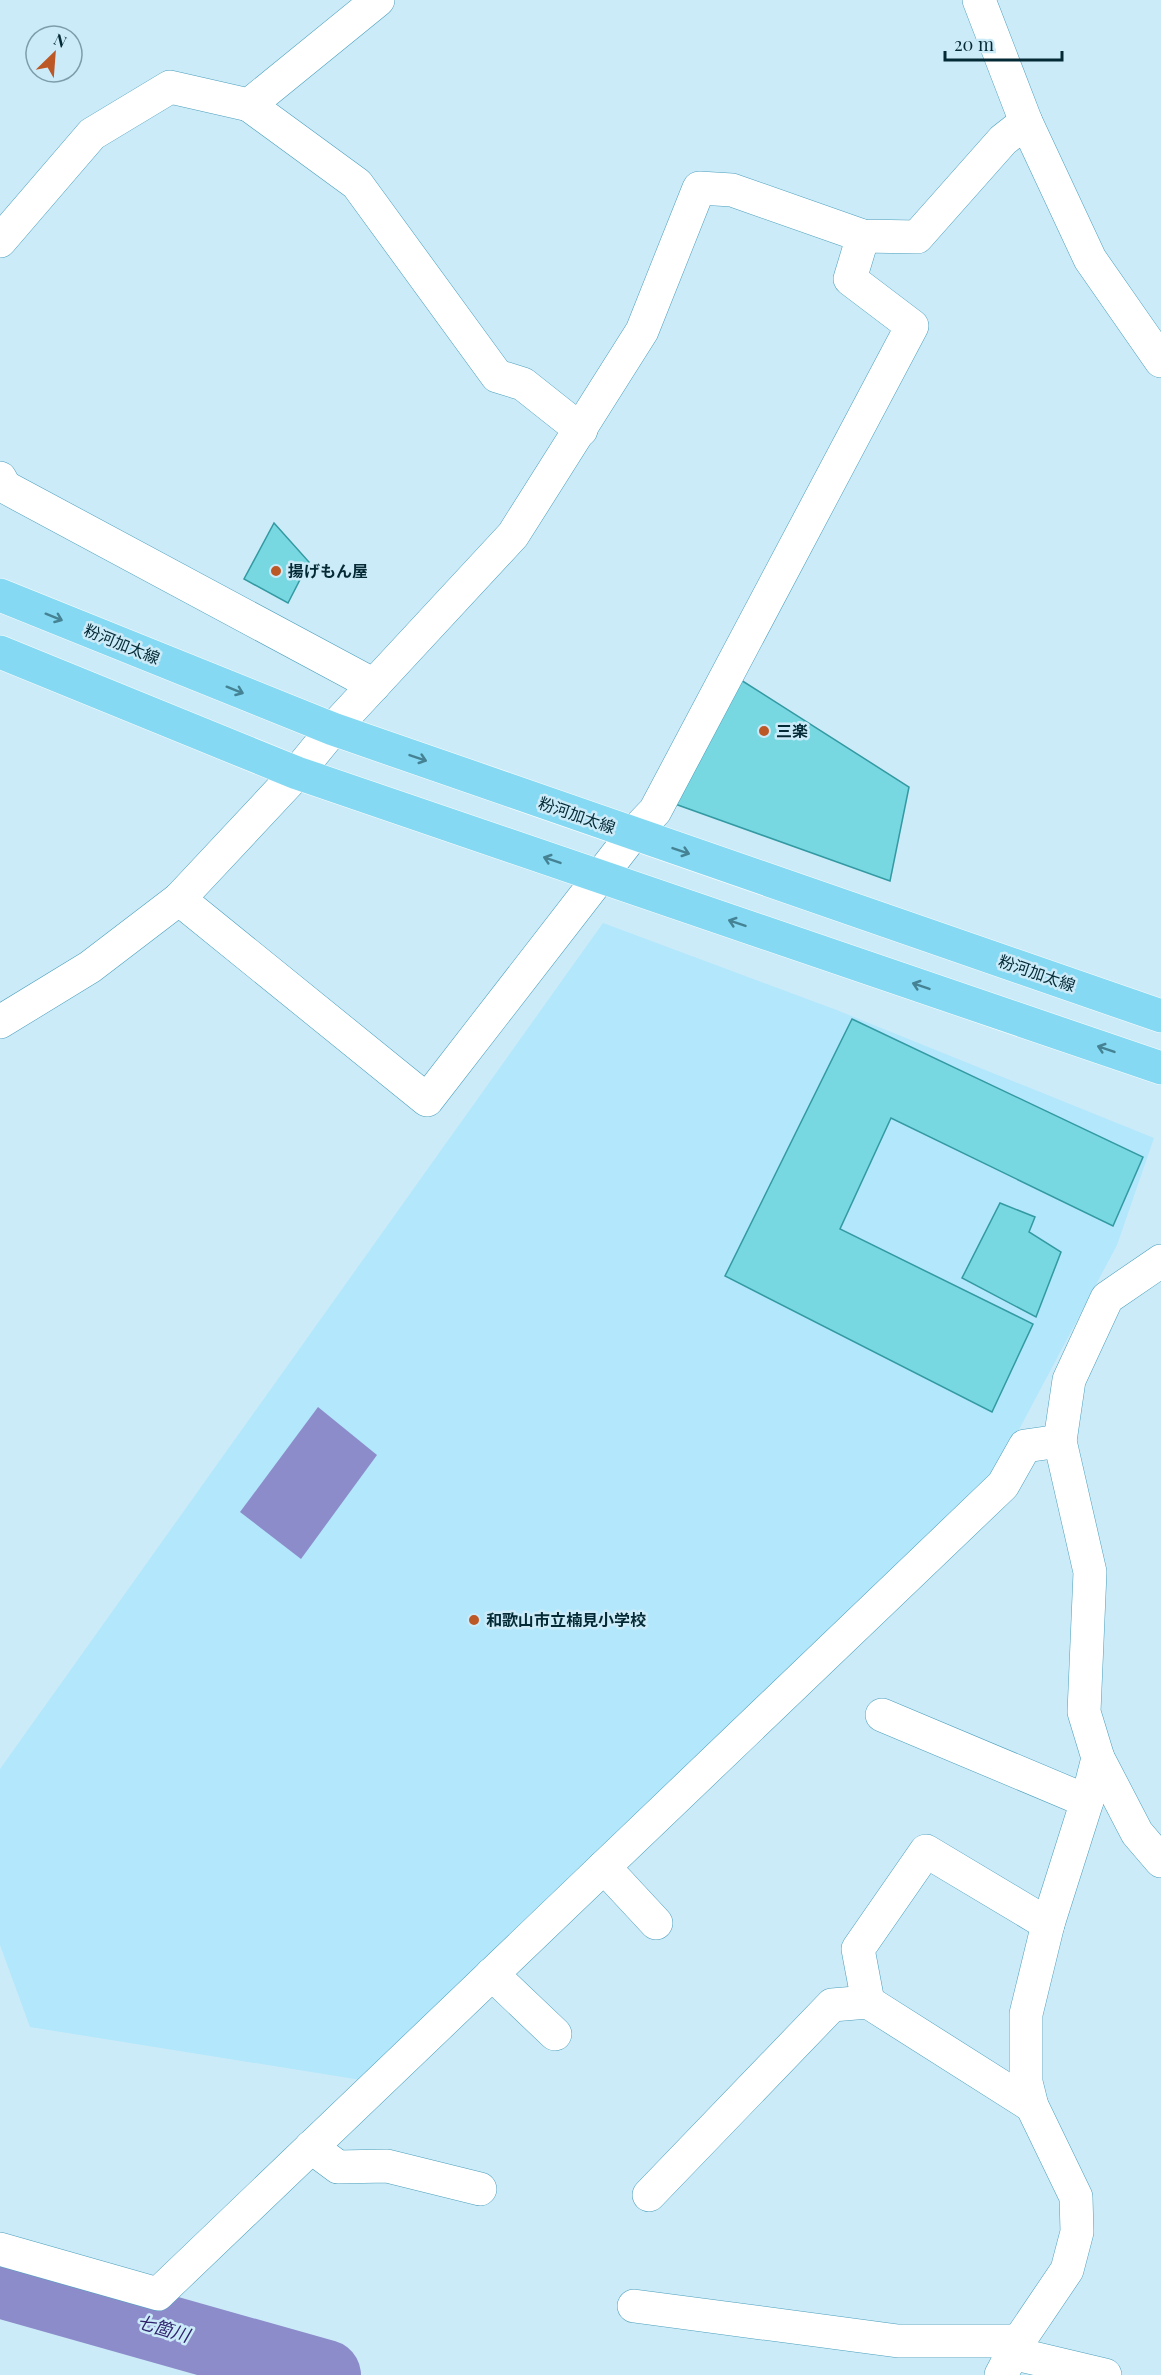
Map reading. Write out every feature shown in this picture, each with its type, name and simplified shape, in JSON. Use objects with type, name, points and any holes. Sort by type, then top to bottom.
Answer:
[{"type":"main road","name":"粉河加太線","points":[[0,595],[333,729],[1161,1016]]},
{"type":"main road","points":[[0,652],[297,773],[1161,1068]]},
{"type":"street","points":[[249,105],[378,0]]},
{"type":"street","points":[[979,0],[1026,122],[1090,259],[1161,361]]},
{"type":"street","points":[[0,241],[11,211],[92,134],[170,87],[249,105],[357,184],[497,376],[523,384],[581,430]]},
{"type":"street","points":[[0,1022],[90,967],[178,899],[297,773],[333,729],[513,535],[642,331],[699,188],[732,190],[863,236],[918,237],[1003,140],[1026,122]]},
{"type":"street","points":[[178,899],[427,1100],[633,834],[655,811],[912,326],[850,279],[863,236]]},
{"type":"street","points":[[0,477],[5,487],[374,685]]},
{"type":"street","points":[[1161,1261],[1107,1298],[1070,1380],[1060,1441],[1090,1572],[1084,1712],[1098,1758],[1137,1833],[1161,1861]]},
{"type":"street","points":[[0,2249],[158,2294],[1003,1485],[1025,1446],[1060,1441]]},
{"type":"street","points":[[882,1715],[1087,1801]]},
{"type":"street","points":[[1011,2356],[1067,2270],[1077,2232],[1076,2197],[1032,2106],[1026,2082],[1026,2014],[1048,1924],[1087,1801],[1098,1758]]},
{"type":"street","points":[[868,2002],[858,1949],[926,1851],[1048,1924]]},
{"type":"street","points":[[604,1867],[656,1923]]},
{"type":"street","points":[[492,1974],[555,2034]]},
{"type":"street","points":[[649,2195],[832,2006],[868,2002],[1032,2106]]},
{"type":"street","points":[[311,2147],[338,2167],[387,2166],[480,2189]]},
{"type":"street","points":[[633,2306],[1011,2356],[1103,2375]]},
{"type":"shaded area","name":"和歌山市立楠見小学校","points":[[603,923],[834,1009],[1154,1138],[1117,1245],[997,1471],[361,2080],[30,2027],[0,1945],[0,1769]]},
{"type":"water","points":[[318,1407],[377,1455],[301,1559],[240,1512]]},
{"type":"building","name":"揚げもん屋","points":[[274,523],[309,562],[288,603],[244,579]]},
{"type":"building","name":"三楽","points":[[733,675],[909,787],[890,881],[675,804]]},
{"type":"building","points":[[852,1019],[1143,1157],[1113,1226],[891,1118],[840,1229],[1033,1324],[992,1412],[725,1276]]},
{"type":"building","points":[[1000,1203],[1035,1217],[1029,1232],[1061,1252],[1036,1317],[962,1278]]},
{"type":"waterway","name":"七箇川","points":[[0,2283],[326,2375]]},
{"type":"place","name":"揚げもん屋","points":[[276,571]]},
{"type":"place","name":"三楽","points":[[764,731]]},
{"type":"place","name":"和歌山市立楠見小学校","points":[[474,1620]]}]
